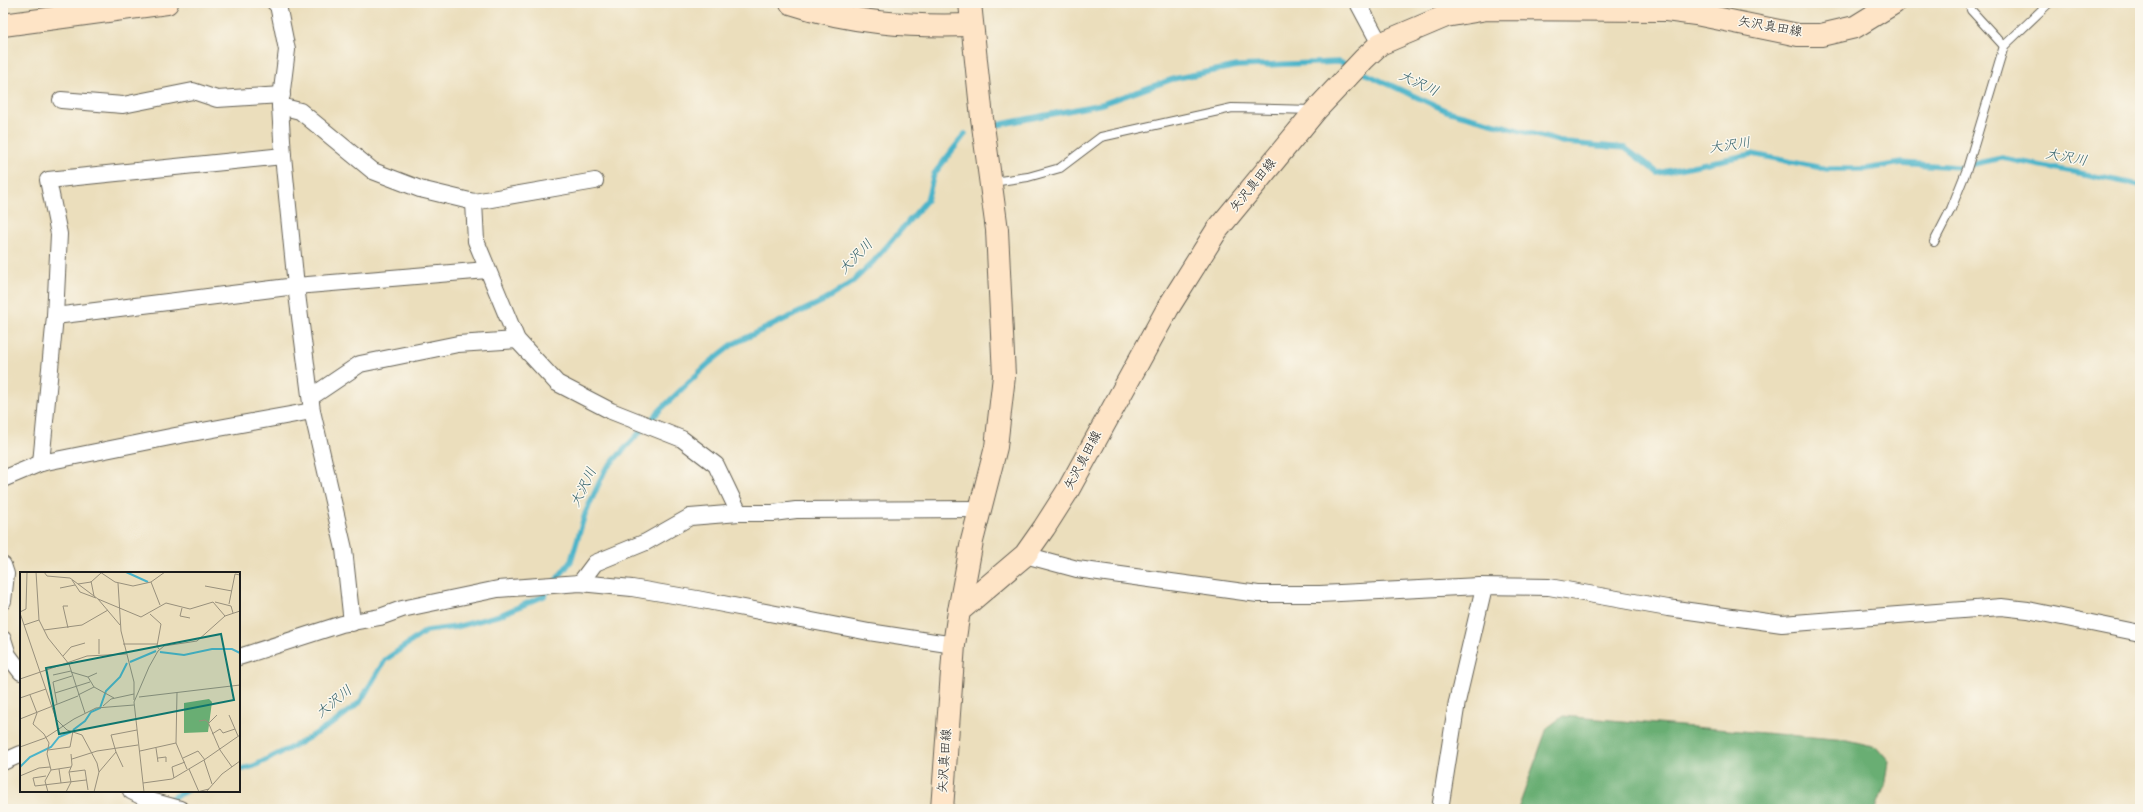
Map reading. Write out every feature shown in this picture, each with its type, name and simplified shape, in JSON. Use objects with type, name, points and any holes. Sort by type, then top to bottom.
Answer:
[{"type":"main road","points":[[3,25],[167,3]]},
{"type":"main road","points":[[791,3],[816,11],[874,23],[922,27],[971,25]]},
{"type":"main road","points":[[959,611],[972,541],[996,447],[1004,376],[1002,294],[997,230],[971,25],[970,3]]},
{"type":"main road","name":"矢沢真田線","points":[[942,809],[954,645],[959,611],[1025,555],[1067,492],[1168,308],[1217,230],[1316,110],[1364,58],[1380,44],[1446,16],[1487,9],[1666,10],[1696,14],[1798,35],[1820,35],[1855,27],[1894,3]]},
{"type":"street","points":[[275,3],[278,5],[287,50],[281,101],[283,156],[296,286],[312,404],[344,549],[352,623]]},
{"type":"street","points":[[1358,3],[1380,44]]},
{"type":"street","points":[[61,100],[123,105],[193,91],[217,100],[281,101],[300,111],[373,171],[420,189],[474,202],[595,181]]},
{"type":"street","points":[[41,463],[55,316],[59,234],[48,180],[283,156]]},
{"type":"street","points":[[474,202],[476,240],[487,270],[517,340],[557,383],[611,412],[682,439],[716,465],[739,513]]},
{"type":"street","points":[[55,316],[296,286],[487,270]]},
{"type":"street","points":[[3,479],[41,463],[175,436],[312,404],[360,364],[458,344],[517,340]]},
{"type":"street","points":[[580,583],[595,563],[646,542],[690,517],[739,513],[773,513],[796,510],[981,509]]},
{"type":"street","points":[[1025,555],[1078,569],[1258,594],[1320,594],[1484,587],[1549,587],[1668,608],[1782,624],[2001,607],[2028,610],[2140,633]]},
{"type":"street","points":[[3,565],[6,574],[3,601]]},
{"type":"street","points":[[240,657],[342,624],[380,617],[402,609],[498,589],[580,583],[632,588],[870,632],[954,645]]},
{"type":"street","points":[[1440,809],[1457,702],[1484,587]]},
{"type":"street","points":[[3,639],[8,655],[20,671]]},
{"type":"street","points":[[3,762],[20,754]]},
{"type":"street","points":[[133,792],[151,801],[176,808]]},
{"type":"lane","points":[[1969,3],[1971,10],[2004,46]]},
{"type":"lane","points":[[1934,242],[1951,209],[1968,165],[2004,46],[2049,3]]},
{"type":"lane","points":[[992,182],[1028,177],[1060,168],[1101,136],[1232,108],[1316,110]]},
{"type":"green space","points":[[1563,716],[1847,740],[1877,747],[1889,761],[1886,782],[1876,809],[1518,809],[1547,728]]},
{"type":"waterway","name":"大沢川","points":[[997,125],[1102,104],[1173,79],[1237,66],[1339,62],[1345,64]]},
{"type":"waterway","name":"大沢川","points":[[1364,73],[1447,111],[1566,143],[1625,148],[1658,173],[1752,154],[1827,169],[1866,169],[1901,163],[1959,167],[2002,158],[2140,185]]},
{"type":"waterway","name":"大沢川","points":[[240,770],[254,766],[298,744],[335,722],[360,702],[385,660],[426,631],[456,627],[500,615],[544,596],[571,561],[585,514],[605,470],[661,409],[709,363],[733,344],[823,301],[850,284],[873,262],[927,200],[934,174],[965,134]]},
{"type":"waterway","name":"大沢川","points":[[165,801],[184,792]]}]
